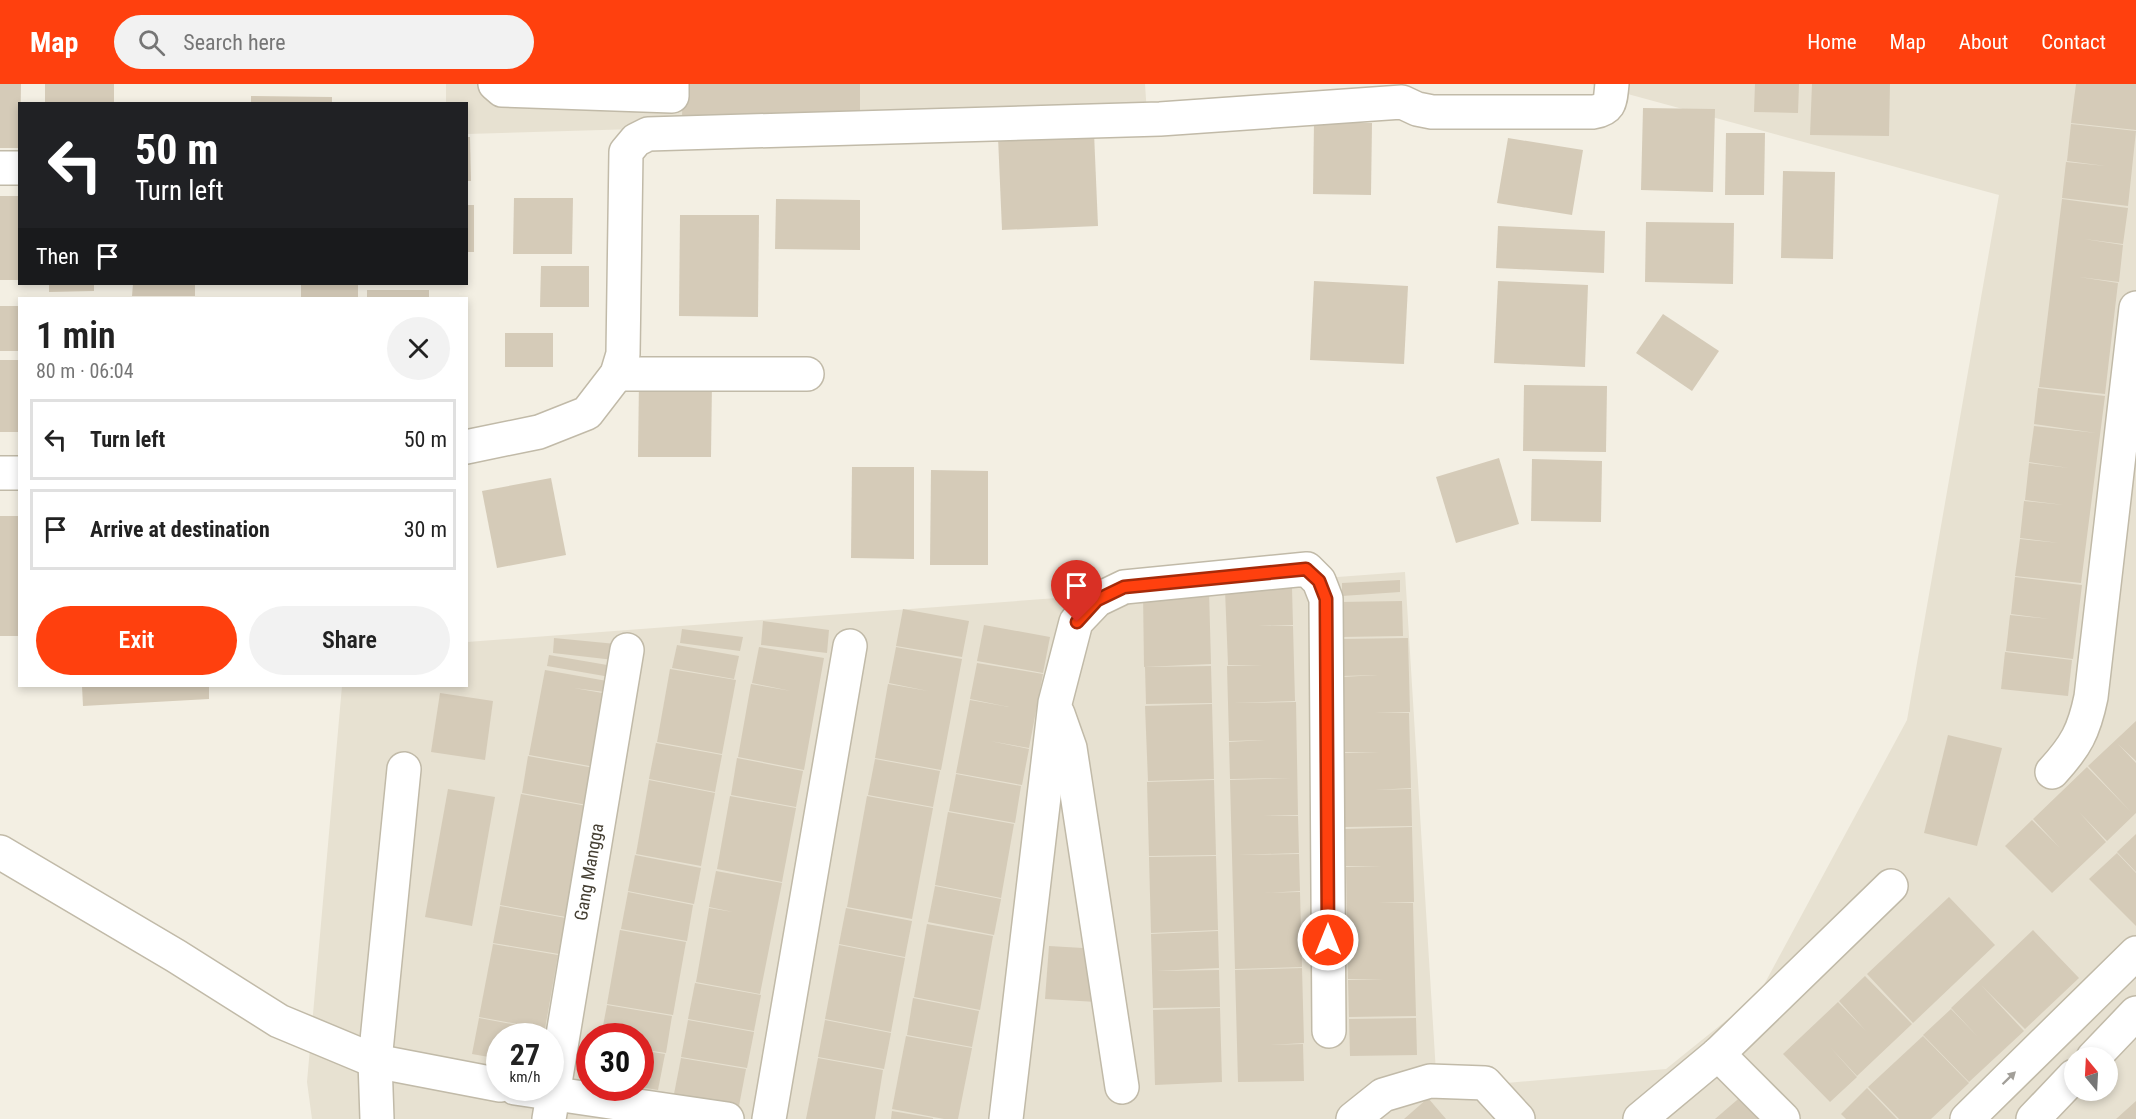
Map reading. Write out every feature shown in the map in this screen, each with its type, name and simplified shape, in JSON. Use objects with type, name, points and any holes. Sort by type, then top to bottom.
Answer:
[{"type":"street","points":[[495,84],[502,90],[672,96],[672,84]]},
{"type":"street","points":[[468,447],[539,432],[587,413],[617,374],[623,354],[626,152],[636,140],[648,134],[1160,119],[1402,93],[1417,109],[1432,112],[1593,112],[1603,111],[1610,104],[1612,84]]},
{"type":"street","points":[[0,168],[18,168]]},
{"type":"street","points":[[2052,772],[2073,749],[2086,721],[2091,697],[2136,308]]},
{"type":"street","points":[[617,374],[807,374]]},
{"type":"street","points":[[0,473],[18,473]]},
{"type":"street","points":[[1006,1119],[1055,704],[1077,622],[1097,600],[1124,587],[1306,569],[1319,581],[1326,599],[1329,1031]]},
{"type":"street","points":[[769,1119],[850,646]]},
{"type":"street","name":"Gang Mangga","points":[[550,1107],[627,650]]},
{"type":"street","points":[[1055,704],[1070,748],[1122,1087]]},
{"type":"street","points":[[377,1119],[375,1061],[404,769]]},
{"type":"street","points":[[0,852],[176,956],[279,1021],[375,1061],[486,1081]]},
{"type":"street","points":[[1640,1119],[1718,1054],[1891,886]]},
{"type":"street","points":[[1967,1119],[2136,953]]},
{"type":"street","points":[[2104,1047],[2136,1013]]},
{"type":"street","points":[[1718,1054],[1783,1119]]},
{"type":"street","points":[[1353,1119],[1383,1095],[1430,1081],[1485,1083],[1518,1119]]},
{"type":"street","points":[[2033,1119],[2064,1086]]},
{"type":"street","points":[[550,1107],[727,1119]]},
{"type":"shaded area","points":[[446,84],[1145,84],[1147,114],[468,134],[468,102],[446,102]]},
{"type":"shaded area","points":[[1591,84],[2136,84],[2136,1119],[312,1119],[307,1082],[342,687],[468,687],[468,642],[1405,572],[1437,1089],[1666,1069],[1759,994],[1907,720],[1999,195]]},
{"type":"building","points":[[0,84],[21,84],[21,102],[18,102],[18,148],[0,148]]},
{"type":"building","points":[[45,84],[114,84],[114,102],[45,102]]},
{"type":"building","points":[[683,84],[860,84],[860,117],[682,116]]},
{"type":"building","points":[[1755,84],[1799,84],[1798,113],[1754,112]]},
{"type":"building","points":[[1812,84],[1890,84],[1889,136],[1810,135]]},
{"type":"building","points":[[2076,84],[2136,84],[2136,130],[2071,123]]},
{"type":"building","points":[[251,96],[332,97],[332,102],[251,102]]},
{"type":"building","points":[[1643,108],[1715,109],[1713,192],[1641,190]]},
{"type":"building","points":[[1314,122],[1372,123],[1371,195],[1313,194]]},
{"type":"building","points":[[2071,124],[2136,131],[2128,206],[2062,198],[2066,162],[2106,166],[2067,161]]},
{"type":"building","points":[[1094,133],[1098,226],[1002,230],[998,137]]},
{"type":"building","points":[[1726,133],[1765,133],[1764,195],[1725,195]]},
{"type":"building","points":[[468,137],[470,137],[471,181],[468,181]]},
{"type":"building","points":[[1508,138],[1583,150],[1572,215],[1497,203]]},
{"type":"building","points":[[1783,171],[1835,172],[1833,259],[1781,258]]},
{"type":"building","points":[[0,196],[18,196],[18,280],[0,280]]},
{"type":"building","points":[[514,198],[573,198],[572,254],[513,254]]},
{"type":"building","points":[[776,199],[860,200],[860,250],[775,249]]},
{"type":"building","points":[[2062,199],[2128,208],[2123,244],[2084,239],[2123,245],[2119,282],[2079,277],[2118,283],[2105,394],[2039,387]]},
{"type":"building","points":[[468,205],[474,205],[474,252],[468,252]]},
{"type":"building","points":[[680,215],[759,215],[758,317],[679,316]]},
{"type":"building","points":[[1646,222],[1734,223],[1733,284],[1645,282]]},
{"type":"building","points":[[1498,226],[1605,231],[1604,273],[1496,268]]},
{"type":"building","points":[[541,266],[589,266],[589,307],[540,307]]},
{"type":"building","points":[[1314,281],[1408,286],[1404,364],[1310,360]]},
{"type":"building","points":[[1498,281],[1588,285],[1585,367],[1494,363]]},
{"type":"building","points":[[49,285],[94,285],[94,291],[49,292]]},
{"type":"building","points":[[133,285],[195,285],[195,296],[132,296]]},
{"type":"building","points":[[301,285],[358,285],[358,297],[301,297]]},
{"type":"building","points":[[367,290],[429,290],[429,297],[367,297]]},
{"type":"building","points":[[0,306],[18,306],[18,351],[0,351]]},
{"type":"building","points":[[1663,314],[1719,351],[1692,391],[1636,353]]},
{"type":"building","points":[[505,333],[553,333],[553,367],[505,367]]},
{"type":"building","points":[[0,360],[18,360],[18,432],[0,432]]},
{"type":"building","points":[[639,380],[712,381],[711,457],[638,457]]},
{"type":"building","points":[[1524,385],[1607,386],[1606,452],[1523,451]]},
{"type":"building","points":[[2038,388],[2105,396],[2081,583],[2015,576],[2020,539],[2059,543],[2020,538],[2024,501],[2064,505],[2025,500],[2029,463],[2069,468],[2029,462],[2034,426],[2096,433],[2034,424]]},
{"type":"building","points":[[1499,458],[1519,524],[1456,543],[1436,477]]},
{"type":"building","points":[[1532,459],[1602,461],[1601,522],[1531,521]]},
{"type":"building","points":[[852,467],[914,467],[914,559],[851,558]]},
{"type":"building","points":[[931,470],[988,471],[988,565],[930,565]]},
{"type":"building","points":[[551,478],[566,555],[497,568],[482,491]]},
{"type":"building","points":[[0,516],[18,516],[18,636],[0,636]]},
{"type":"building","points":[[2015,577],[2082,585],[2073,659],[2006,651],[2010,615],[2050,619],[2011,614]]},
{"type":"building","points":[[1400,580],[1400,592],[1342,596],[1342,583]]},
{"type":"building","points":[[1292,588],[1293,625],[1258,626],[1293,626],[1295,701],[1233,703],[1296,702],[1298,815],[1263,816],[1298,816],[1299,853],[1237,855],[1299,854],[1300,891],[1264,893],[1300,892],[1302,967],[1235,969],[1230,780],[1292,778],[1230,779],[1229,742],[1265,740],[1229,741],[1227,666],[1263,665],[1228,665],[1225,590]]},
{"type":"building","points":[[1209,590],[1211,664],[1144,667],[1143,592]]},
{"type":"building","points":[[1402,601],[1403,636],[1341,637],[1340,602]]},
{"type":"building","points":[[903,609],[969,621],[962,657],[896,646]]},
{"type":"building","points":[[763,621],[829,630],[827,653],[761,645]]},
{"type":"building","points":[[984,625],[1050,637],[1043,673],[977,661]]},
{"type":"building","points":[[682,629],[743,637],[740,651],[680,643]]},
{"type":"building","points":[[554,638],[616,644],[614,660],[553,653]]},
{"type":"building","points":[[1408,638],[1410,712],[1374,713],[1409,713],[1411,788],[1375,790],[1411,789],[1412,826],[1345,827],[1343,753],[1380,752],[1344,752],[1342,677],[1378,675],[1342,676],[1341,639]]},
{"type":"building","points":[[677,645],[739,656],[734,679],[672,668]]},
{"type":"building","points":[[759,647],[824,658],[804,770],[738,757],[751,684],[791,691],[752,683]]},
{"type":"building","points":[[896,647],[962,659],[941,770],[875,758],[888,684],[928,691],[889,683]]},
{"type":"building","points":[[2005,652],[2072,660],[2068,696],[2001,689]]},
{"type":"building","points":[[549,655],[613,666],[610,677],[547,666]]},
{"type":"building","points":[[977,663],[1043,674],[1029,748],[990,741],[1029,749],[1022,785],[956,773],[970,700],[1009,707],[970,699]]},
{"type":"building","points":[[1211,666],[1212,703],[1146,704],[1145,667]]},
{"type":"building","points":[[670,669],[736,680],[722,754],[657,742]]},
{"type":"building","points":[[545,670],[607,681],[605,692],[574,688],[608,694],[595,767],[529,755]]},
{"type":"building","points":[[82,687],[209,687],[209,699],[83,706]]},
{"type":"building","points":[[440,693],[493,701],[485,760],[431,752]]},
{"type":"building","points":[[1212,704],[1214,779],[1148,781],[1145,706]]},
{"type":"building","points":[[2136,721],[2136,761],[2118,744],[2136,763],[2136,813],[2107,841],[2079,812],[2106,842],[2052,893],[2005,846],[2032,820],[2060,848],[2033,819],[2087,767],[2131,812],[2088,766]]},
{"type":"building","points":[[1948,735],[2002,748],[1977,846],[1924,833]]},
{"type":"building","points":[[656,743],[722,755],[715,792],[649,779]]},
{"type":"building","points":[[528,756],[594,768],[587,805],[522,793]]},
{"type":"building","points":[[737,758],[803,771],[796,807],[731,795]]},
{"type":"building","points":[[875,759],[940,771],[933,807],[868,795]]},
{"type":"building","points":[[956,774],[1021,786],[1015,823],[949,811]]},
{"type":"building","points":[[649,780],[715,793],[701,866],[636,854]]},
{"type":"building","points":[[1214,780],[1216,855],[1149,856],[1147,782]]},
{"type":"building","points":[[448,789],[495,797],[472,926],[425,917]]},
{"type":"building","points":[[521,794],[587,806],[566,917],[500,905]]},
{"type":"building","points":[[730,796],[796,808],[782,882],[717,869]]},
{"type":"building","points":[[867,796],[933,808],[912,919],[847,907]]},
{"type":"building","points":[[948,812],[1014,824],[1001,898],[935,885]]},
{"type":"building","points":[[1412,827],[1414,902],[1378,903],[1413,903],[1416,1016],[1349,1017],[1348,980],[1384,980],[1348,979],[1346,867],[1382,866],[1346,866],[1345,829]]},
{"type":"building","points":[[2136,834],[2136,872],[2117,852]]},
{"type":"building","points":[[2117,853],[2136,873],[2136,926],[2089,879]]},
{"type":"building","points":[[635,855],[701,868],[694,904],[628,891]]},
{"type":"building","points":[[1216,856],[1218,930],[1151,933],[1149,857]]},
{"type":"building","points":[[716,871],[782,883],[760,994],[696,982],[709,908],[733,912],[709,907]]},
{"type":"building","points":[[935,886],[1001,899],[994,935],[928,922]]},
{"type":"building","points":[[628,892],[693,905],[687,941],[621,929]]},
{"type":"building","points":[[1949,897],[1995,945],[1913,1023],[1867,974]]},
{"type":"building","points":[[500,906],[566,918],[559,954],[493,943]]},
{"type":"building","points":[[846,908],[912,921],[905,957],[839,944]]},
{"type":"building","points":[[927,924],[993,936],[980,1010],[914,997]]},
{"type":"building","points":[[620,930],[686,942],[673,1015],[607,1004]]},
{"type":"building","points":[[2033,930],[2079,978],[2025,1029],[1981,985],[2024,1031],[1969,1082],[1923,1035],[1951,1009],[1978,1037],[1951,1008]]},
{"type":"building","points":[[1218,931],[1219,968],[1156,971],[1219,970],[1220,1007],[1153,1008],[1151,934]]},
{"type":"building","points":[[493,944],[558,955],[546,1023],[512,1023],[479,1017]]},
{"type":"building","points":[[839,945],[905,958],[891,1032],[825,1019]]},
{"type":"building","points":[[1049,946],[1100,949],[1097,1002],[1045,999]]},
{"type":"building","points":[[1302,968],[1304,1043],[1268,1045],[1303,1044],[1304,1081],[1238,1082],[1235,970]]},
{"type":"building","points":[[1865,976],[1912,1024],[1857,1076],[1830,1047],[1857,1077],[1830,1102],[1783,1054],[1838,1002],[1866,1031],[1839,1001]]},
{"type":"building","points":[[695,983],[761,995],[754,1031],[688,1019]]},
{"type":"building","points":[[913,998],[979,1011],[972,1047],[907,1035]]},
{"type":"building","points":[[607,1005],[672,1016],[666,1053],[654,1051],[654,1023],[604,1023]]},
{"type":"building","points":[[1220,1008],[1222,1082],[1155,1085],[1153,1010]]},
{"type":"building","points":[[479,1018],[506,1023],[486,1023],[486,1056],[472,1054]]},
{"type":"building","points":[[1416,1018],[1417,1055],[1350,1056],[1349,1019]]},
{"type":"building","points":[[688,1020],[754,1032],[747,1068],[681,1057]]},
{"type":"building","points":[[825,1020],[891,1033],[884,1069],[818,1057]]},
{"type":"building","points":[[906,1036],[972,1048],[958,1119],[944,1119],[892,1109]]},
{"type":"building","points":[[1923,1036],[1969,1083],[1931,1119],[1899,1119],[1868,1087]]},
{"type":"building","points":[[654,1052],[665,1054],[658,1090],[654,1089]]},
{"type":"building","points":[[681,1058],[746,1069],[739,1106],[674,1094]]},
{"type":"building","points":[[818,1058],[883,1070],[875,1119],[806,1119]]},
{"type":"building","points":[[1867,1088],[1897,1119],[1846,1119],[1841,1114]]},
{"type":"building","points":[[1744,1094],[1766,1119],[1715,1119]]},
{"type":"building","points":[[1428,1098],[1446,1119],[1404,1119]]},
{"type":"building","points":[[2136,1101],[2136,1119],[2116,1119]]},
{"type":"building","points":[[892,1111],[933,1118],[933,1119],[891,1119]]},
{"type":"route","points":[[1077,622],[1097,600],[1124,587],[1306,569],[1319,581],[1326,599],[1328,940]]}]
